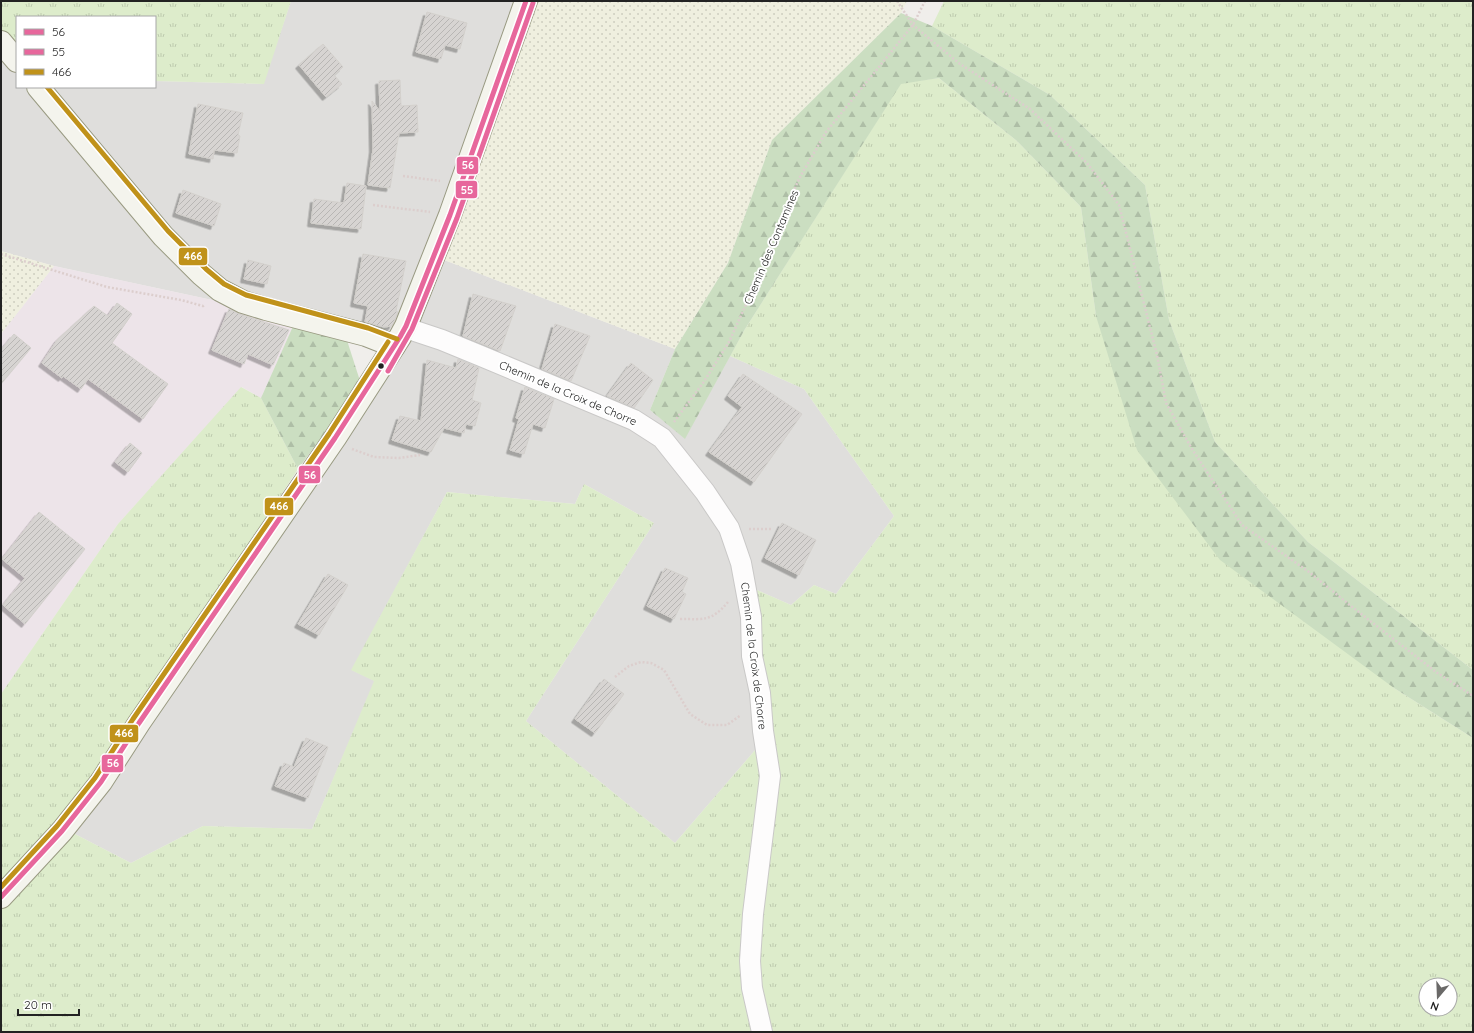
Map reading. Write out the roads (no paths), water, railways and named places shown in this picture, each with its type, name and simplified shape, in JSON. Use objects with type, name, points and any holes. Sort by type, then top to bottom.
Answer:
[{"type":"street","points":[[1,897],[62,831],[101,782],[139,723],[335,438],[406,326],[450,215],[526,1]]},
{"type":"street","points":[[1,42],[16,60]]},
{"type":"street","points":[[39,88],[162,236],[201,274],[220,290],[243,302],[366,334],[394,346]]},
{"type":"street","name":"Chemin de la Croix de Chorre","points":[[406,326],[634,420],[662,438],[705,492],[729,528],[741,564],[751,617],[752,656],[760,693],[763,731],[770,776],[753,914],[750,961],[752,988],[762,1032]]}]
